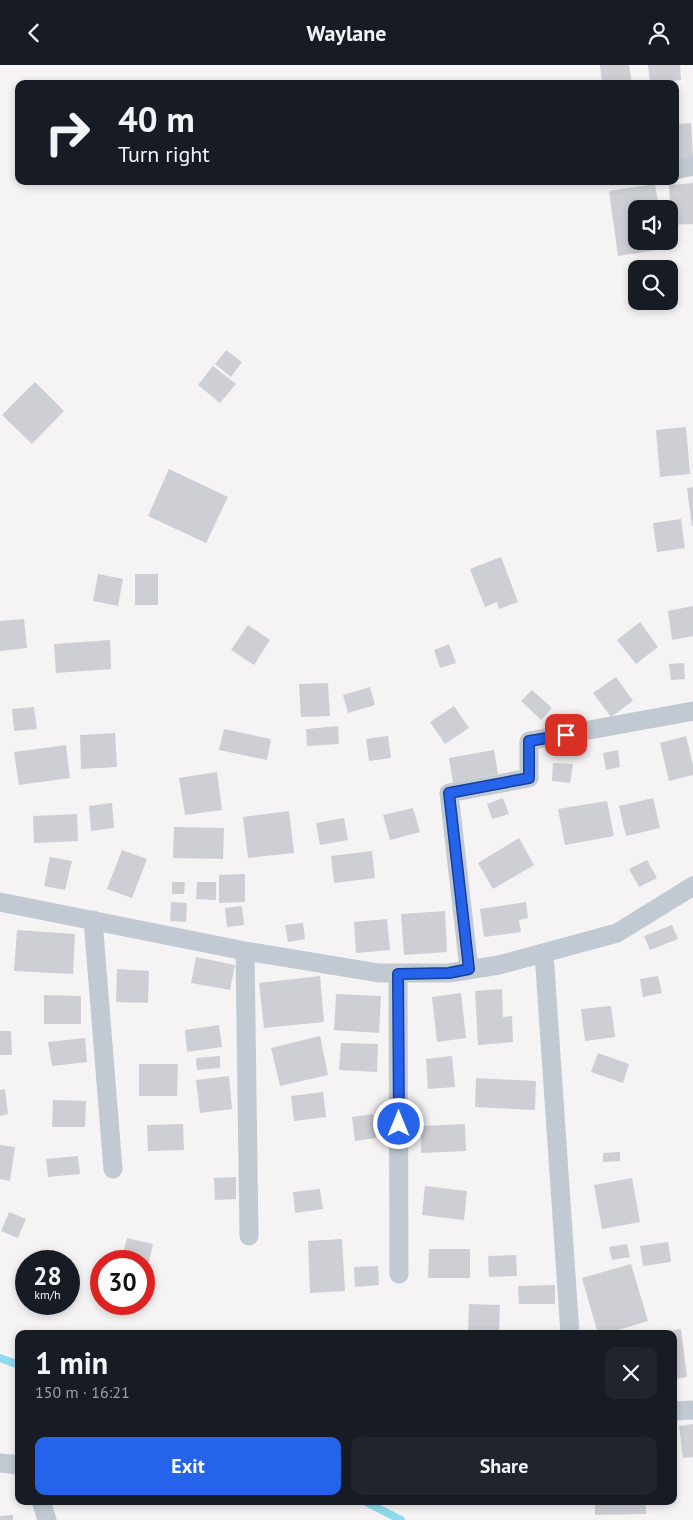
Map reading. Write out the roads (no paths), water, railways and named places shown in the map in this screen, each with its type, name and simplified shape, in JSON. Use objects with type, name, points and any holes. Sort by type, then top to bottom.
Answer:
[{"type":"street","points":[[679,169],[693,166]]},
{"type":"street","points":[[469,969],[449,793],[529,778],[529,741],[693,711]]},
{"type":"street","points":[[0,902],[245,951],[379,973],[449,973],[500,965],[617,933],[693,886]]},
{"type":"street","points":[[92,919],[113,1169]]},
{"type":"street","points":[[245,951],[249,1236]]},
{"type":"street","points":[[544,953],[570,1330]]},
{"type":"street","points":[[398,974],[399,1274]]},
{"type":"street","points":[[677,1411],[693,1410]]},
{"type":"street","points":[[0,1463],[15,1465]]},
{"type":"street","points":[[42,1505],[47,1520]]},
{"type":"waterway","points":[[0,1358],[15,1364]]},
{"type":"waterway","points":[[372,1505],[401,1520]]}]
